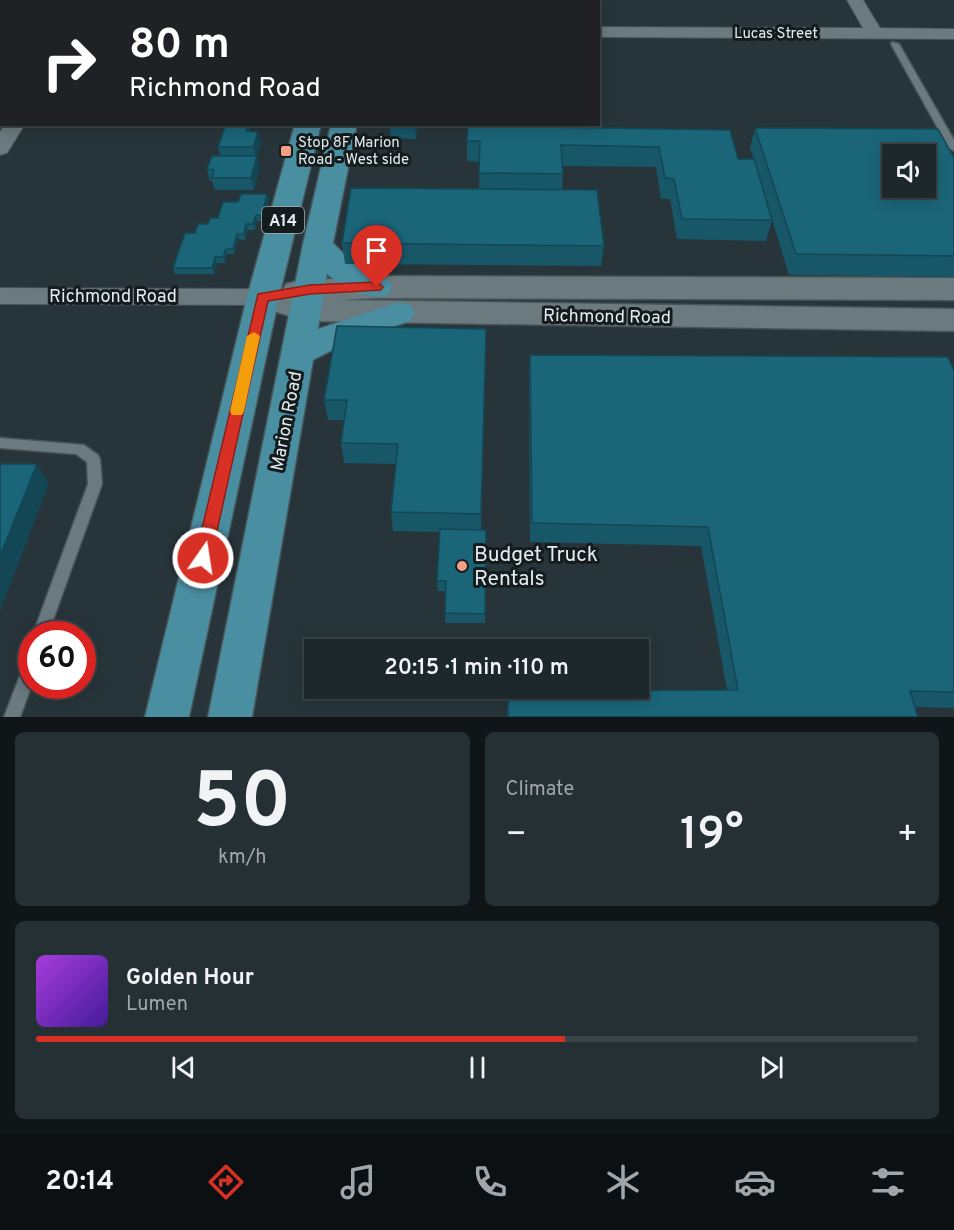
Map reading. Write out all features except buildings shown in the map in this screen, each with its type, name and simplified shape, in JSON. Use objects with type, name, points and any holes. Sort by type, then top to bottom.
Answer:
[{"type":"main road","name":"A14","points":[[167,717],[263,297],[307,126]]},
{"type":"main road","name":"Marion Road","points":[[230,717],[318,244],[344,126]]},
{"type":"main road","points":[[318,244],[332,263],[348,276],[377,287]]},
{"type":"main road","name":"Richmond Road","points":[[308,300],[377,287],[954,289]]},
{"type":"main road","name":"Richmond Road","points":[[263,297],[308,300],[399,314],[954,320]]},
{"type":"main road","points":[[299,353],[339,333],[399,314]]},
{"type":"street","points":[[855,0],[874,33]]},
{"type":"street","name":"Lucas Street","points":[[600,32],[954,34]]},
{"type":"street","points":[[0,149],[14,126]]},
{"type":"street","name":"Richmond Road","points":[[0,296],[263,297]]},
{"type":"lane","points":[[895,44],[954,148]]},
{"type":"lane","points":[[0,443],[78,449],[93,459],[95,484],[46,621]]},
{"type":"lane","points":[[12,717],[19,699]]},
{"type":"slow traffic","points":[[237,411],[254,336]]},
{"type":"place","name":"Stop 8F Marion Road - West side","points":[[286,151]]},
{"type":"place","name":"Budget Truck Rentals","points":[[462,566]]},
{"type":"route","points":[[203,558],[263,297],[310,290],[377,287]]}]
